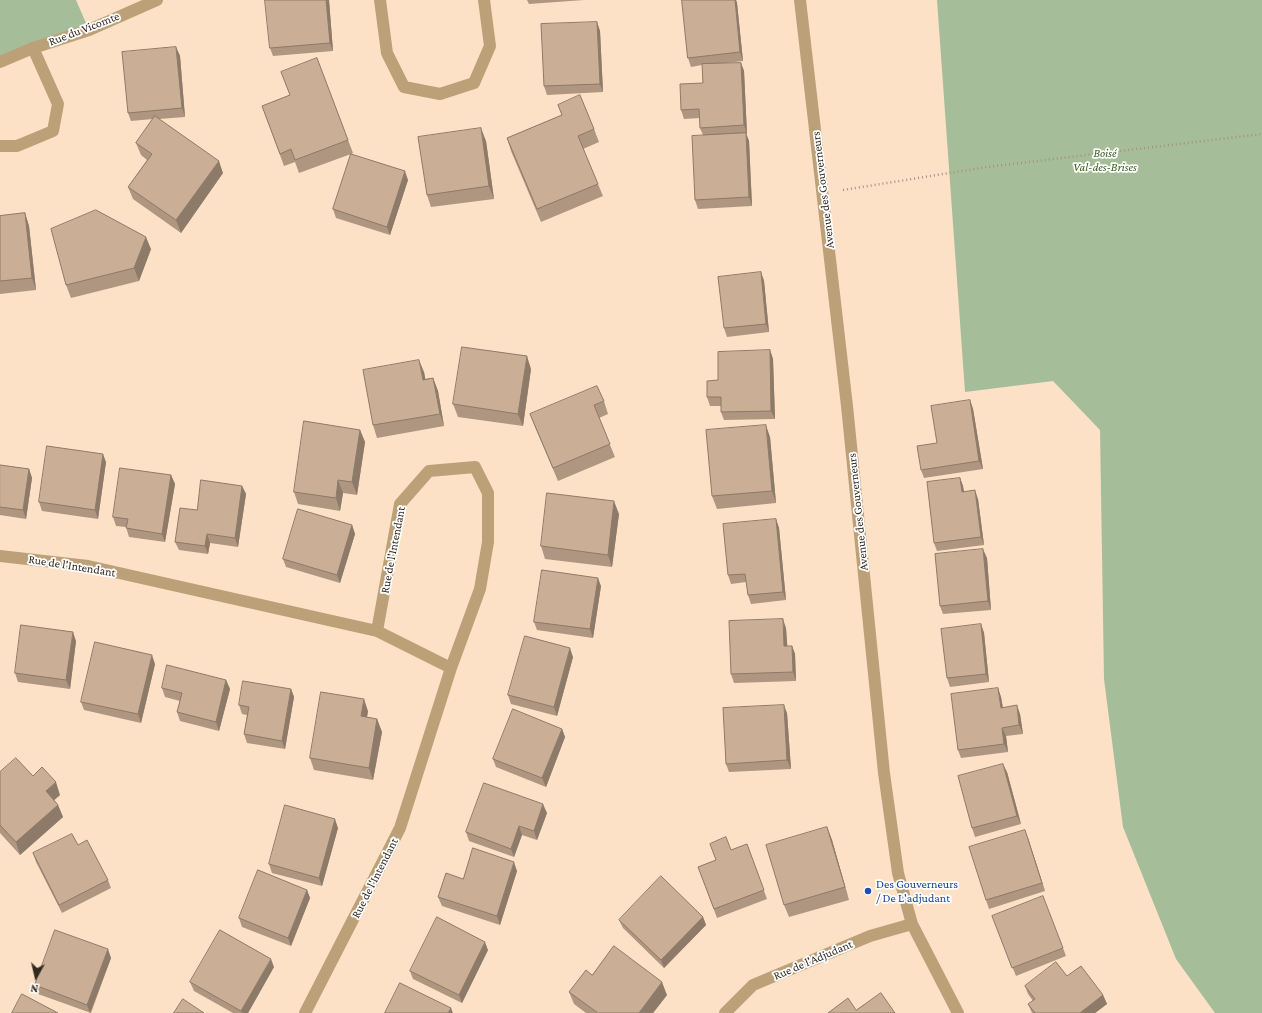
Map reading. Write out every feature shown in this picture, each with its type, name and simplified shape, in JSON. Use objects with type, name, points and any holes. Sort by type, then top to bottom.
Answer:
[{"type":"street","name":"Rue du Vicomte","points":[[0,62],[33,48],[89,30],[158,0]]},
{"type":"street","points":[[380,0],[387,53],[404,87],[440,94],[474,83],[490,46],[484,0]]},
{"type":"street","name":"Avenue des Gouverneurs","points":[[800,0],[847,406],[884,773],[898,873],[912,924],[958,1013]]},
{"type":"street","name":"Rue du Vicomte","points":[[0,146],[17,146],[53,131],[58,104],[33,48]]},
{"type":"street","name":"Rue de l'Intendant","points":[[305,1013],[400,828],[451,668],[480,589],[488,542],[488,493],[475,467],[429,471],[400,504],[377,631]]},
{"type":"street","name":"Rue de l'Intendant","points":[[0,556],[88,566],[377,631],[451,668]]},
{"type":"street","name":"Rue de l'Adjudant","points":[[725,1013],[753,985],[870,936],[912,924]]},
{"type":"path","points":[[823,193],[987,167],[1262,134]]},
{"type":"green space","points":[[0,0],[76,0],[89,30],[0,62]]},
{"type":"green space","name":"Boisé Val-des-Brises","points":[[937,0],[1262,0],[1262,1013],[1215,1013],[1176,959],[1123,827],[1104,679],[1100,430],[1053,381],[965,392]]},
{"type":"building","points":[[265,0],[326,0],[330,43],[270,48]]},
{"type":"building","points":[[682,0],[735,0],[740,52],[688,58]]},
{"type":"building","points":[[597,22],[600,84],[544,86],[541,24]]},
{"type":"building","points":[[176,47],[182,108],[128,113],[122,52]]},
{"type":"building","points":[[317,58],[348,140],[295,160],[291,149],[280,154],[262,106],[290,95],[281,72]]},
{"type":"building","points":[[741,63],[744,125],[700,128],[699,109],[681,110],[680,84],[703,83],[702,64]]},
{"type":"building","points":[[580,95],[594,129],[578,136],[598,184],[537,209],[507,138],[562,115],[558,105]]},
{"type":"building","points":[[155,116],[219,161],[176,220],[128,187],[152,154],[136,143]]},
{"type":"building","points":[[481,128],[489,186],[427,195],[418,137]]},
{"type":"building","points":[[746,133],[749,197],[695,200],[692,136]]},
{"type":"building","points":[[351,154],[405,171],[387,227],[333,209]]},
{"type":"building","points":[[96,210],[146,237],[134,268],[66,285],[51,229]]},
{"type":"building","points":[[25,213],[32,278],[0,281],[0,216]]},
{"type":"building","points":[[761,272],[766,324],[724,328],[718,277]]},
{"type":"building","points":[[462,347],[527,356],[518,414],[453,404]]},
{"type":"building","points":[[770,350],[771,411],[721,412],[721,397],[707,397],[707,381],[718,380],[718,352]]},
{"type":"building","points":[[419,360],[423,380],[433,378],[440,414],[373,425],[363,370]]},
{"type":"building","points":[[597,386],[604,401],[594,405],[610,444],[553,468],[530,414]]},
{"type":"building","points":[[970,400],[979,461],[921,470],[917,446],[937,443],[931,406]]},
{"type":"building","points":[[304,421],[360,430],[352,482],[338,480],[336,498],[294,492]]},
{"type":"building","points":[[766,425],[772,491],[712,496],[706,430]]},
{"type":"building","points":[[47,446],[103,454],[95,510],[39,502]]},
{"type":"building","points":[[0,465],[29,469],[23,510],[0,507]]},
{"type":"building","points":[[120,468],[171,475],[162,534],[126,528],[128,519],[113,517]]},
{"type":"building","points":[[960,478],[962,492],[975,490],[981,537],[934,543],[927,482]]},
{"type":"building","points":[[201,480],[242,486],[235,538],[207,534],[205,546],[175,542],[180,508],[197,510]]},
{"type":"building","points":[[547,493],[614,501],[608,555],[541,546]]},
{"type":"building","points":[[298,509],[352,525],[337,575],[283,559]]},
{"type":"building","points":[[776,519],[783,592],[748,595],[745,574],[728,575],[723,524]]},
{"type":"building","points":[[983,549],[988,601],[940,606],[935,554]]},
{"type":"building","points":[[542,570],[598,578],[590,629],[534,622]]},
{"type":"building","points":[[783,619],[784,646],[792,646],[793,672],[731,674],[729,621]]},
{"type":"building","points":[[981,624],[986,674],[947,678],[941,629]]},
{"type":"building","points":[[21,625],[73,632],[66,680],[15,673]]},
{"type":"building","points":[[525,636],[570,648],[554,707],[508,695]]},
{"type":"building","points":[[95,642],[152,655],[138,714],[81,702]]},
{"type":"building","points":[[167,665],[226,680],[216,722],[177,712],[182,693],[162,688]]},
{"type":"building","points":[[243,681],[291,689],[282,741],[244,734],[249,707],[239,705]]},
{"type":"building","points":[[998,688],[1001,708],[1017,705],[1019,725],[1002,728],[1004,744],[958,750],[951,694]]},
{"type":"building","points":[[321,692],[364,699],[361,716],[377,719],[369,768],[310,758]]},
{"type":"building","points":[[784,705],[787,760],[726,764],[723,708]]},
{"type":"building","points":[[513,709],[562,729],[542,778],[493,759]]},
{"type":"building","points":[[16,758],[33,776],[42,767],[56,782],[46,791],[58,805],[16,842],[0,825],[0,772]]},
{"type":"building","points":[[1003,764],[1017,816],[972,828],[958,776]]},
{"type":"building","points":[[484,783],[543,804],[534,831],[519,826],[511,849],[466,832]]},
{"type":"building","points":[[285,805],[335,819],[319,878],[269,864]]},
{"type":"building","points":[[827,827],[845,887],[784,905],[766,845]]},
{"type":"building","points":[[1025,830],[1042,883],[986,900],[969,847]]},
{"type":"building","points":[[72,834],[78,845],[87,840],[108,880],[59,905],[33,853]]},
{"type":"building","points":[[726,837],[731,850],[747,844],[764,890],[714,909],[698,867],[716,860],[710,844]]},
{"type":"building","points":[[473,848],[514,862],[497,916],[438,897],[446,873],[463,879]]},
{"type":"building","points":[[258,870],[307,890],[288,938],[239,918]]},
{"type":"building","points":[[661,876],[703,917],[661,960],[619,920]]},
{"type":"building","points":[[1043,896],[1063,948],[1012,968],[992,916]]},
{"type":"building","points":[[437,917],[485,942],[459,995],[410,971]]},
{"type":"building","points":[[55,930],[108,949],[87,1005],[35,985]]},
{"type":"building","points":[[220,930],[271,959],[241,1011],[190,982]]},
{"type":"building","points":[[614,946],[662,982],[639,1013],[598,1013],[569,992],[586,970],[592,975]]},
{"type":"building","points":[[1056,962],[1067,976],[1081,966],[1103,995],[1080,1013],[1035,1013],[1028,1004],[1035,999],[1025,986]]},
{"type":"building","points":[[400,983],[451,1008],[448,1013],[385,1013]]},
{"type":"building","points":[[881,993],[895,1013],[828,1013],[848,998],[856,1010]]},
{"type":"building","points":[[22,994],[58,1013],[12,1013]]},
{"type":"building","points":[[183,999],[204,1013],[174,1013]]},
{"type":"place","name":"Des Gouverneurs / De L'adjudant","points":[[868,891]]}]
